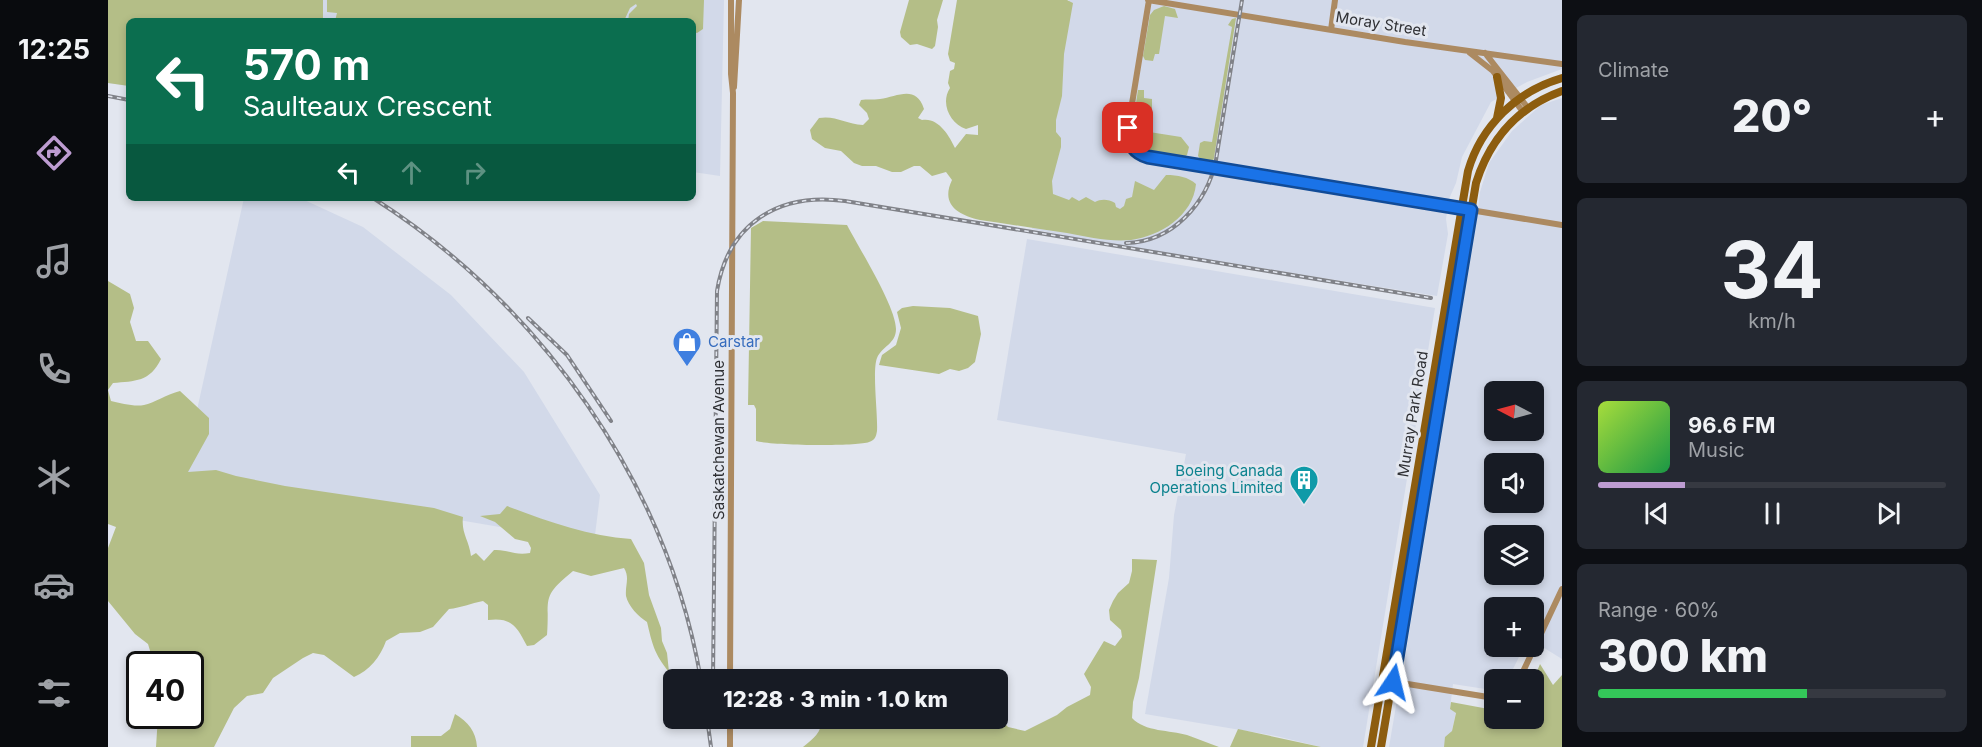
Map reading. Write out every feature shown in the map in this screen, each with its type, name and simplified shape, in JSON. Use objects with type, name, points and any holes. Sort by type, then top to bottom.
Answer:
[{"type":"street","name":"Saskatchewan Avenue","points":[[731,0],[730,74],[733,93]]},
{"type":"street","name":"Saskatchewan Avenue","points":[[730,669],[733,93],[739,0]]},
{"type":"street","points":[[1149,0],[1128,128],[1129,141],[1138,153],[1148,157],[1562,225]]},
{"type":"street","name":"Moray Street","points":[[1149,0],[1562,64]]},
{"type":"street","points":[[1331,30],[1335,0]]},
{"type":"street","name":"Moray Street","points":[[1467,51],[1487,64],[1518,99]]},
{"type":"street","name":"Moray Street","points":[[1485,52],[1526,110]]},
{"type":"street","points":[[1496,118],[1501,98],[1497,77]]},
{"type":"street","points":[[1518,99],[1544,84],[1562,78]]},
{"type":"street","points":[[1526,110],[1562,91]]},
{"type":"street","name":"Murray Park Road","points":[[1371,747],[1471,160],[1481,139],[1496,118],[1518,99]]},
{"type":"street","name":"Murray Park Road","points":[[1381,747],[1478,177],[1489,150],[1506,127],[1526,110]]},
{"type":"street","points":[[1442,325],[1450,336]]},
{"type":"street","points":[[1524,669],[1562,589]]},
{"type":"street","points":[[1383,680],[1484,696]]},
{"type":"street","points":[[730,729],[730,746]]},
{"type":"shaded area","points":[[108,0],[724,0],[720,176],[696,172],[696,18],[126,18],[126,86],[108,83]]},
{"type":"shaded area","points":[[1069,0],[1562,0],[1562,69],[1527,82],[1491,102],[1462,157],[1456,183],[1449,199],[1446,219],[1448,234],[1437,296],[1104,243],[1032,229]]},
{"type":"shaded area","points":[[1562,98],[1562,659],[1544,648],[1544,597],[1484,597],[1484,657],[1519,657],[1513,669],[1484,669],[1484,689],[1453,684],[1450,708],[1456,712],[1452,731],[1444,747],[1389,747],[1405,670],[1405,658],[1480,192],[1489,163],[1512,131],[1541,105]]},
{"type":"shaded area","points":[[243,201],[307,201],[363,227],[451,295],[524,372],[600,495],[594,543],[183,473]]},
{"type":"shaded area","points":[[1027,239],[1435,308],[1363,747],[1321,747],[1276,736],[1145,714],[1169,578],[1174,515],[1186,454],[997,420]]},
{"type":"green space","points":[[108,0],[323,0],[323,18],[126,18],[126,86],[108,83]]},
{"type":"green space","points":[[327,0],[704,0],[703,29],[697,33],[696,18],[628,18],[629,14],[637,6],[636,4],[630,8],[625,18],[336,18],[337,13],[327,12]]},
{"type":"green space","points":[[909,0],[943,0],[937,20],[935,46],[932,49],[917,44],[910,45],[901,37],[900,32]]},
{"type":"green space","points":[[957,0],[1067,0],[1073,3],[1064,54],[1062,96],[1056,120],[1056,132],[1061,138],[1061,147],[1052,181],[1053,194],[1069,200],[1072,197],[1079,201],[1086,197],[1095,202],[1107,200],[1115,203],[1120,209],[1124,206],[1126,199],[1132,197],[1135,181],[1154,190],[1166,175],[1179,176],[1196,184],[1194,195],[1182,215],[1164,229],[1131,240],[1099,239],[980,220],[959,212],[950,202],[948,196],[952,180],[946,172],[932,176],[920,166],[914,166],[901,172],[892,172],[876,166],[862,166],[854,163],[841,151],[825,148],[812,139],[810,130],[819,118],[863,125],[869,119],[867,113],[859,105],[861,100],[905,94],[911,94],[921,101],[924,109],[918,118],[938,124],[955,148],[966,134],[978,135],[978,125],[966,129],[960,126],[951,118],[946,106],[950,88],[948,83],[950,71],[954,69],[955,63],[950,61],[948,54]]},
{"type":"green space","points":[[1164,6],[1175,9],[1178,18],[1165,16],[1159,54],[1155,54],[1153,61],[1145,60],[1143,56],[1150,15],[1154,10]]},
{"type":"green space","points":[[1236,18],[1214,158],[1212,163],[1202,161],[1198,156],[1200,143],[1212,142],[1232,27],[1228,25],[1232,19]]},
{"type":"green space","points":[[1138,90],[1144,90],[1144,98],[1152,99],[1152,110],[1146,120],[1134,116]]},
{"type":"green space","points":[[1133,126],[1141,126],[1143,131],[1181,137],[1189,147],[1187,155],[1183,158],[1166,156],[1140,148],[1131,135]]},
{"type":"green space","points":[[763,221],[847,225],[884,292],[896,329],[894,338],[877,358],[875,382],[877,431],[875,438],[871,441],[861,444],[831,445],[777,444],[756,441],[756,409],[754,405],[748,405],[751,228]]},
{"type":"green space","points":[[108,281],[130,294],[134,308],[130,322],[136,341],[148,341],[161,359],[157,367],[147,376],[135,381],[113,383],[108,390]]},
{"type":"green space","points":[[913,306],[950,308],[978,316],[981,334],[975,362],[959,371],[950,369],[939,374],[879,365],[882,355],[896,345],[901,328],[897,312],[902,308]]},
{"type":"green space","points":[[108,390],[111,401],[136,406],[148,404],[180,391],[209,418],[209,434],[188,472],[216,470],[285,486],[434,508],[463,517],[463,528],[471,556],[476,553],[484,561],[494,550],[519,554],[530,553],[531,548],[528,542],[515,539],[495,522],[480,516],[500,514],[507,506],[583,531],[631,539],[644,563],[649,595],[661,628],[669,669],[660,660],[654,648],[647,622],[634,611],[627,600],[627,575],[624,568],[591,576],[573,571],[551,593],[547,635],[534,645],[527,646],[517,629],[508,622],[488,620],[488,605],[483,601],[449,609],[433,627],[420,632],[400,633],[386,641],[374,662],[354,677],[324,655],[313,653],[303,658],[273,678],[263,693],[247,696],[234,708],[214,747],[156,747],[157,729],[204,729],[204,651],[150,651],[148,644],[135,634],[108,601],[108,548],[116,527],[108,524]]},
{"type":"green space","points":[[1132,559],[1157,560],[1132,718],[1144,726],[1187,735],[1219,747],[803,747],[820,729],[1008,729],[1008,727],[1025,731],[1057,715],[1090,695],[1091,687],[1084,674],[1104,641],[1115,646],[1122,637],[1121,630],[1110,620],[1109,610],[1118,593],[1129,583]]},
{"type":"green space","points":[[1544,670],[1553,685],[1562,675],[1562,747],[1444,747],[1445,737],[1452,731],[1456,713],[1450,709],[1451,702],[1484,708],[1484,729],[1544,729]]},
{"type":"green space","points":[[455,714],[470,728],[475,736],[477,747],[411,747],[411,736],[441,736],[450,729]]},
{"type":"green space","points":[[1238,729],[1321,747],[1230,747]]},
{"type":"railway","points":[[1126,243],[1159,236],[1173,228],[1196,205],[1205,191],[1216,160],[1242,0]]},
{"type":"railway","points":[[108,96],[126,99]]},
{"type":"railway","points":[[713,669],[717,291],[723,267],[732,247],[745,230],[760,217],[778,208],[799,202],[821,199],[845,201],[1431,298]]},
{"type":"railway","points":[[377,201],[434,241],[490,291],[542,345],[587,405],[627,469],[659,536],[684,607],[698,669]]},
{"type":"railway","points":[[528,318],[567,355],[611,421]]},
{"type":"railway","points":[[709,729],[711,747]]},
{"type":"place","name":"Carstar","points":[[687,368]]},
{"type":"place","name":"Boeing Canada Operations Limited","points":[[1304,506]]},
{"type":"route","points":[[1128,128],[1131,146],[1138,153],[1148,157],[1471,210],[1393,682]]}]
